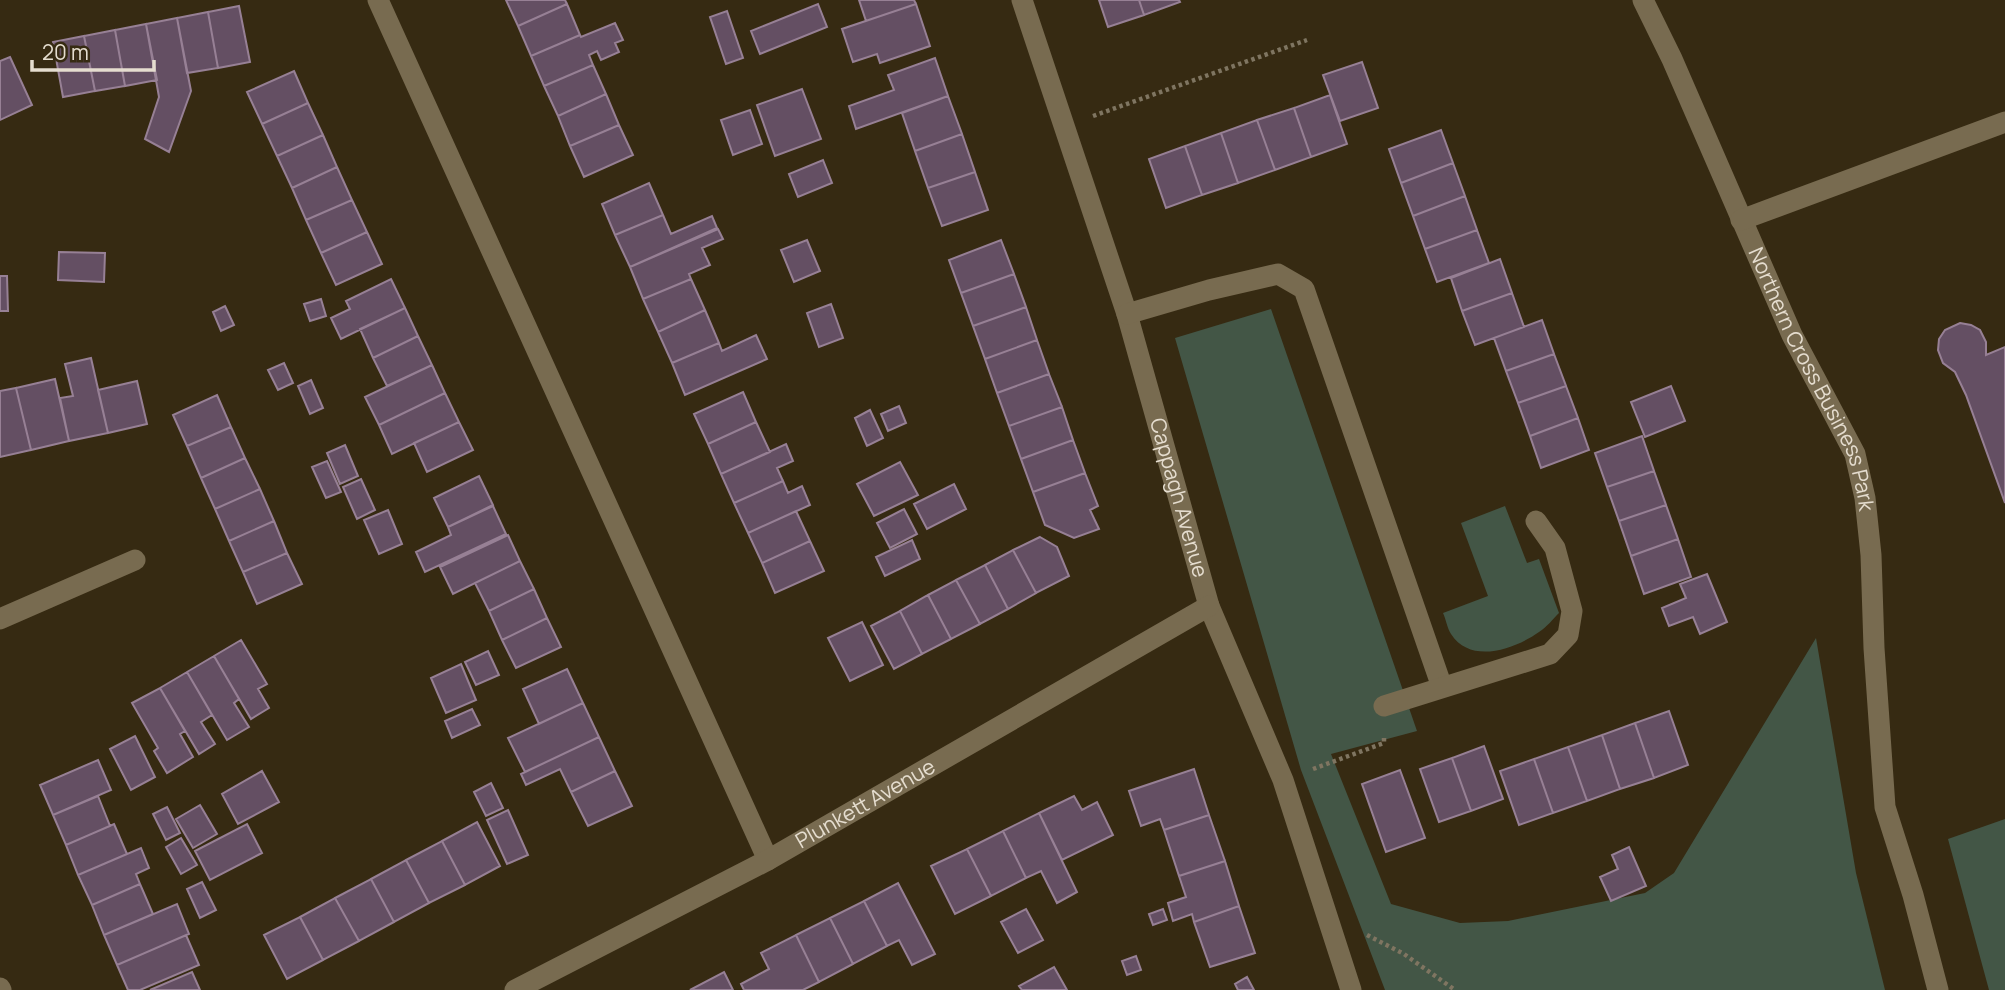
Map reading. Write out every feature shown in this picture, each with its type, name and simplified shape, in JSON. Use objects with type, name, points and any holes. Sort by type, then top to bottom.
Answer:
[{"type":"street","points":[[378,0],[768,860]]},
{"type":"street","name":"Cappagh Avenue","points":[[1021,0],[1127,314],[1209,606],[1283,780],[1351,990]]},
{"type":"street","name":"Northern Cross Business Park","points":[[1643,0],[1672,59],[1792,335],[1855,454],[1865,499],[1871,555],[1874,661],[1885,807],[1913,895],[1938,990]]},
{"type":"street","points":[[1741,220],[2005,122]]},
{"type":"street","points":[[1127,314],[1209,289],[1278,274],[1304,289],[1442,687]]},
{"type":"street","points":[[1384,706],[1550,654],[1568,635],[1572,611],[1555,548],[1536,521]]},
{"type":"street","points":[[0,619],[135,560]]},
{"type":"street","name":"Plunkett Avenue","points":[[515,990],[768,860],[1209,606]]},
{"type":"path","points":[[1065,127],[1307,40]]},
{"type":"path","points":[[1283,780],[1384,743],[1384,706]]},
{"type":"path","points":[[1326,915],[1404,954],[1455,990]]},
{"type":"green space","points":[[1271,309],[1417,731],[1331,754],[1391,904],[1460,923],[1508,921],[1645,893],[1674,873],[1816,638],[1856,873],[1885,990],[1385,990],[1301,770],[1175,338]]},
{"type":"green space","points":[[1505,506],[1527,563],[1539,559],[1559,613],[1542,630],[1518,644],[1493,651],[1470,649],[1460,644],[1451,634],[1443,613],[1488,596],[1461,523]]},
{"type":"green space","points":[[2005,819],[2005,990],[1989,990],[1948,839]]},
{"type":"building","points":[[506,0],[565,0],[567,4],[518,26]]},
{"type":"building","points":[[859,0],[914,0],[916,4],[866,21]]},
{"type":"building","points":[[1099,0],[1139,0],[1144,15],[1108,27]]},
{"type":"building","points":[[1139,0],[1179,0],[1180,2],[1144,15]]},
{"type":"building","points":[[567,4],[580,35],[531,56],[518,26]]},
{"type":"building","points":[[818,4],[827,27],[760,54],[751,31]]},
{"type":"building","points":[[916,4],[930,46],[880,63],[877,54],[853,62],[842,29]]},
{"type":"building","points":[[239,6],[250,62],[218,68],[208,12]]},
{"type":"building","points":[[727,11],[743,58],[726,64],[710,17]]},
{"type":"building","points":[[208,12],[218,68],[187,73],[177,18]]},
{"type":"building","points":[[177,18],[191,91],[169,152],[145,139],[159,97],[146,24]]},
{"type":"building","points":[[615,23],[623,40],[615,43],[619,52],[601,60],[597,51],[589,55],[593,65],[544,86],[531,56]]},
{"type":"building","points":[[146,24],[157,80],[125,86],[115,30]]},
{"type":"building","points":[[115,30],[125,86],[95,91],[84,36]]},
{"type":"building","points":[[84,36],[95,91],[63,97],[53,42]]},
{"type":"building","points":[[10,57],[32,105],[0,120],[0,61]]},
{"type":"building","points":[[935,58],[948,96],[856,129],[849,106],[894,90],[888,75]]},
{"type":"building","points":[[1362,62],[1378,108],[1340,121],[1323,75]]},
{"type":"building","points":[[593,65],[606,94],[558,116],[544,86]]},
{"type":"building","points":[[294,71],[308,103],[262,124],[247,92]]},
{"type":"building","points":[[802,89],[821,139],[775,156],[757,105]]},
{"type":"building","points":[[606,94],[619,125],[570,146],[558,116]]},
{"type":"building","points":[[1330,95],[1347,144],[1311,157],[1294,108]]},
{"type":"building","points":[[948,96],[962,134],[915,151],[902,113]]},
{"type":"building","points":[[308,103],[323,135],[277,156],[262,124]]},
{"type":"building","points":[[1294,108],[1311,157],[1275,170],[1257,120]]},
{"type":"building","points":[[750,110],[762,144],[733,155],[721,120]]},
{"type":"building","points":[[1257,120],[1275,170],[1238,183],[1221,133]]},
{"type":"building","points":[[619,125],[633,155],[584,177],[570,146]]},
{"type":"building","points":[[1441,130],[1453,163],[1401,183],[1389,149]]},
{"type":"building","points":[[1221,133],[1238,183],[1202,195],[1185,146]]},
{"type":"building","points":[[962,134],[975,172],[928,188],[915,151]]},
{"type":"building","points":[[323,135],[337,167],[292,188],[277,156]]},
{"type":"building","points":[[1185,146],[1202,195],[1166,208],[1149,159]]},
{"type":"building","points":[[823,160],[832,183],[798,197],[789,174]]},
{"type":"building","points":[[1453,163],[1465,196],[1413,216],[1401,183]]},
{"type":"building","points":[[337,167],[352,200],[306,220],[292,188]]},
{"type":"building","points":[[975,172],[988,210],[942,226],[928,188]]},
{"type":"building","points":[[649,183],[663,215],[615,235],[602,204]]},
{"type":"building","points":[[1465,196],[1477,230],[1425,249],[1413,216]]},
{"type":"building","points":[[352,200],[367,232],[321,253],[306,220]]},
{"type":"building","points":[[663,215],[671,234],[712,216],[717,228],[630,267],[615,235]]},
{"type":"building","points":[[718,229],[723,239],[702,248],[710,265],[689,274],[691,279],[643,299],[630,267]]},
{"type":"building","points":[[1477,230],[1489,263],[1437,282],[1425,249]]},
{"type":"building","points":[[367,232],[382,264],[336,285],[321,253]]},
{"type":"building","points":[[807,240],[820,271],[794,282],[781,250]]},
{"type":"building","points":[[1001,240],[1014,274],[961,293],[949,260]]},
{"type":"building","points":[[59,252],[105,253],[104,282],[58,280]]},
{"type":"building","points":[[1500,259],[1512,293],[1462,311],[1451,278]]},
{"type":"building","points":[[1014,274],[1026,307],[973,326],[961,293]]},
{"type":"building","points":[[0,276],[7,276],[8,311],[0,311]]},
{"type":"building","points":[[391,279],[405,308],[341,339],[331,318],[350,309],[346,301]]},
{"type":"building","points":[[691,279],[705,310],[658,332],[643,299]]},
{"type":"building","points":[[1512,293],[1524,327],[1475,345],[1462,311]]},
{"type":"building","points":[[321,299],[326,316],[310,321],[304,304]]},
{"type":"building","points":[[831,304],[843,338],[819,347],[807,313]]},
{"type":"building","points":[[225,306],[234,325],[221,331],[213,312]]},
{"type":"building","points":[[1026,307],[1037,340],[985,359],[973,326]]},
{"type":"building","points":[[405,308],[418,336],[373,358],[360,329]]},
{"type":"building","points":[[705,310],[719,343],[672,363],[658,332]]},
{"type":"building","points":[[1542,320],[1554,354],[1506,371],[1494,338]]},
{"type":"building","points":[[1960,323],[1980,330],[1986,342],[1986,355],[2005,347],[2005,503],[1966,395],[1955,372],[1943,363],[1938,350],[1939,339],[1945,330]]},
{"type":"building","points":[[756,335],[767,359],[685,395],[672,363],[719,343],[722,351]]},
{"type":"building","points":[[418,336],[432,365],[387,386],[373,358]]},
{"type":"building","points":[[1037,340],[1049,374],[997,393],[985,359]]},
{"type":"building","points":[[1554,354],[1566,386],[1518,403],[1506,371]]},
{"type":"building","points":[[91,358],[108,433],[69,441],[60,398],[73,396],[65,364]]},
{"type":"building","points":[[284,363],[293,383],[278,390],[268,370]]},
{"type":"building","points":[[432,365],[445,393],[379,425],[365,397]]},
{"type":"building","points":[[1049,374],[1062,407],[1009,426],[997,393]]},
{"type":"building","points":[[55,379],[69,441],[31,450],[16,388]]},
{"type":"building","points":[[311,380],[323,408],[310,414],[298,386]]},
{"type":"building","points":[[137,381],[147,424],[108,433],[98,390]]},
{"type":"building","points":[[1566,386],[1578,418],[1530,436],[1518,403]]},
{"type":"building","points":[[1671,386],[1685,421],[1645,437],[1631,402]]},
{"type":"building","points":[[16,388],[31,450],[0,457],[0,391]]},
{"type":"building","points":[[743,392],[756,422],[708,444],[694,414]]},
{"type":"building","points":[[445,393],[459,422],[392,454],[379,425]]},
{"type":"building","points":[[217,395],[231,427],[187,446],[173,415]]},
{"type":"building","points":[[899,406],[906,423],[888,431],[881,414]]},
{"type":"building","points":[[1062,407],[1073,440],[1021,459],[1009,426]]},
{"type":"building","points":[[870,410],[883,438],[867,446],[855,418]]},
{"type":"building","points":[[1578,418],[1589,450],[1541,468],[1530,436]]},
{"type":"building","points":[[459,422],[473,450],[427,472],[414,443]]},
{"type":"building","points":[[756,422],[770,452],[721,474],[708,444]]},
{"type":"building","points":[[231,427],[245,458],[201,478],[187,446]]},
{"type":"building","points":[[1642,436],[1654,471],[1607,487],[1595,453]]},
{"type":"building","points":[[1073,440],[1085,473],[1033,492],[1021,459]]},
{"type":"building","points":[[786,444],[793,461],[777,468],[783,481],[734,503],[721,474]]},
{"type":"building","points":[[345,445],[358,476],[340,484],[327,453]]},
{"type":"building","points":[[245,458],[260,489],[215,509],[201,478]]},
{"type":"building","points":[[327,461],[341,492],[326,498],[312,467]]},
{"type":"building","points":[[900,462],[918,495],[874,516],[857,484]]},
{"type":"building","points":[[1654,471],[1666,505],[1619,521],[1607,487]]},
{"type":"building","points":[[1085,473],[1098,506],[1090,510],[1099,529],[1074,538],[1045,525],[1033,492]]},
{"type":"building","points":[[479,476],[493,505],[448,527],[434,498]]},
{"type":"building","points":[[361,479],[375,510],[357,519],[343,487]]},
{"type":"building","points":[[783,481],[788,493],[802,486],[810,505],[748,533],[734,503]]},
{"type":"building","points":[[954,484],[966,509],[927,529],[914,504]]},
{"type":"building","points":[[260,489],[274,521],[229,541],[215,509]]},
{"type":"building","points":[[1666,505],[1678,539],[1631,556],[1619,521]]},
{"type":"building","points":[[493,506],[506,534],[425,572],[416,552],[451,535],[448,527]]},
{"type":"building","points":[[904,509],[917,534],[890,548],[877,523]]},
{"type":"building","points":[[388,510],[402,544],[379,554],[364,520]]},
{"type":"building","points":[[796,511],[810,541],[762,563],[748,533]]},
{"type":"building","points":[[274,521],[287,553],[243,572],[229,541]]},
{"type":"building","points":[[508,535],[520,561],[453,594],[440,567]]},
{"type":"building","points":[[1040,537],[1057,547],[1069,576],[1036,593],[1013,550]]},
{"type":"building","points":[[1678,539],[1691,577],[1644,594],[1631,556]]},
{"type":"building","points":[[912,540],[920,559],[885,576],[876,557]]},
{"type":"building","points":[[810,541],[824,571],[775,593],[762,563]]},
{"type":"building","points":[[1013,550],[1036,593],[1008,609],[985,565]]},
{"type":"building","points":[[287,553],[302,584],[257,604],[243,572]]},
{"type":"building","points":[[520,561],[534,589],[489,611],[475,583]]},
{"type":"building","points":[[985,565],[1008,609],[980,624],[956,580]]},
{"type":"building","points":[[1707,574],[1727,622],[1700,634],[1693,617],[1669,626],[1662,608],[1686,598],[1680,584]]},
{"type":"building","points":[[956,580],[980,624],[951,639],[928,595]]},
{"type":"building","points":[[534,589],[547,618],[502,640],[489,611]]},
{"type":"building","points":[[928,595],[951,639],[922,654],[900,611]]},
{"type":"building","points":[[900,611],[922,654],[894,669],[871,626]]},
{"type":"building","points":[[547,618],[561,647],[516,668],[502,640]]},
{"type":"building","points":[[862,622],[883,665],[850,681],[828,638]]},
{"type":"building","points":[[241,640],[267,684],[258,689],[269,708],[251,719],[214,656]]},
{"type":"building","points":[[488,651],[499,675],[476,685],[465,662]]},
{"type":"building","points":[[214,656],[239,699],[234,703],[249,727],[227,740],[187,672]]},
{"type":"building","points":[[461,664],[476,700],[446,713],[431,678]]},
{"type":"building","points":[[567,669],[583,703],[539,724],[523,689]]},
{"type":"building","points":[[187,672],[212,715],[201,722],[215,744],[199,754],[160,688]]},
{"type":"building","points":[[160,688],[185,731],[180,734],[193,757],[167,773],[154,751],[158,748],[132,703]]},
{"type":"building","points":[[583,703],[599,737],[525,772],[508,738]]},
{"type":"building","points":[[472,709],[480,725],[452,738],[445,721]]},
{"type":"building","points":[[1669,711],[1688,765],[1654,778],[1635,723]]},
{"type":"building","points":[[1635,723],[1654,778],[1620,789],[1602,735]]},
{"type":"building","points":[[1602,735],[1620,789],[1587,801],[1568,747]]},
{"type":"building","points":[[135,736],[155,777],[131,790],[110,749]]},
{"type":"building","points":[[599,737],[615,771],[571,792],[560,769],[526,785],[521,774]]},
{"type":"building","points":[[1484,746],[1503,799],[1471,811],[1452,758]]},
{"type":"building","points":[[1568,747],[1587,801],[1553,813],[1534,759]]},
{"type":"building","points":[[1452,758],[1471,811],[1439,822],[1420,769]]},
{"type":"building","points":[[1534,759],[1553,813],[1519,825],[1500,771]]},
{"type":"building","points":[[98,760],[111,790],[53,815],[40,785]]},
{"type":"building","points":[[1194,769],[1209,815],[1164,830],[1160,819],[1141,826],[1129,791]]},
{"type":"building","points":[[1400,770],[1425,838],[1386,852],[1362,784]]},
{"type":"building","points":[[262,771],[279,802],[238,824],[222,794]]},
{"type":"building","points":[[615,771],[632,806],[588,826],[571,792]]},
{"type":"building","points":[[491,783],[503,808],[486,816],[474,792]]},
{"type":"building","points":[[98,796],[110,826],[66,845],[53,815]]},
{"type":"building","points":[[1074,796],[1082,810],[1097,802],[1113,835],[1062,860],[1039,813]]},
{"type":"building","points":[[200,805],[217,834],[193,848],[176,819]]},
{"type":"building","points":[[167,807],[180,833],[166,840],[153,814]]},
{"type":"building","points":[[508,810],[528,855],[507,864],[487,820]]},
{"type":"building","points":[[1039,813],[1077,892],[1057,903],[1041,871],[1026,878],[1003,831]]},
{"type":"building","points":[[1209,815],[1225,861],[1179,876],[1164,830]]},
{"type":"building","points":[[477,822],[500,866],[465,885],[442,841]]},
{"type":"building","points":[[114,824],[127,854],[78,875],[66,845]]},
{"type":"building","points":[[247,824],[262,853],[210,880],[195,851]]},
{"type":"building","points":[[1003,831],[1026,878],[991,896],[967,849]]},
{"type":"building","points":[[181,838],[197,865],[181,874],[166,847]]},
{"type":"building","points":[[442,841],[465,885],[429,903],[406,860]]},
{"type":"building","points":[[1629,847],[1646,886],[1611,901],[1600,877],[1618,869],[1612,855]]},
{"type":"building","points":[[141,848],[149,868],[136,874],[140,884],[92,905],[78,875]]},
{"type":"building","points":[[967,849],[991,896],[955,914],[931,866]]},
{"type":"building","points":[[406,860],[429,903],[394,922],[371,879]]},
{"type":"building","points":[[1225,861],[1239,906],[1194,922],[1192,914],[1173,921],[1168,903],[1186,897],[1179,876]]},
{"type":"building","points":[[371,879],[394,922],[359,941],[335,898]]},
{"type":"building","points":[[202,882],[216,910],[200,918],[187,889]]},
{"type":"building","points":[[898,883],[935,954],[912,965],[899,940],[887,946],[864,901]]},
{"type":"building","points":[[140,884],[153,914],[104,935],[92,905]]},
{"type":"building","points":[[335,898],[359,941],[323,960],[300,917]]},
{"type":"building","points":[[864,901],[887,946],[853,964],[830,918]]},
{"type":"building","points":[[177,904],[189,934],[117,965],[104,935]]},
{"type":"building","points":[[1239,906],[1255,953],[1210,967],[1194,922]]},
{"type":"building","points":[[1026,909],[1043,940],[1018,953],[1001,922]]},
{"type":"building","points":[[1163,909],[1167,920],[1153,925],[1149,914]]},
{"type":"building","points":[[300,917],[323,960],[287,979],[264,935]]},
{"type":"building","points":[[830,918],[853,964],[819,982],[796,935]]},
{"type":"building","points":[[186,935],[199,965],[140,990],[128,990],[117,965]]},
{"type":"building","points":[[796,935],[819,982],[803,990],[744,990],[741,984],[769,969],[761,953]]},
{"type":"building","points":[[1136,956],[1141,970],[1127,975],[1122,961]]},
{"type":"building","points":[[1054,967],[1067,990],[1022,990],[1019,986]]},
{"type":"building","points":[[192,972],[200,990],[150,990]]},
{"type":"building","points":[[724,972],[733,990],[690,990]]},
{"type":"building","points":[[1247,977],[1254,990],[1238,990],[1235,984]]}]
